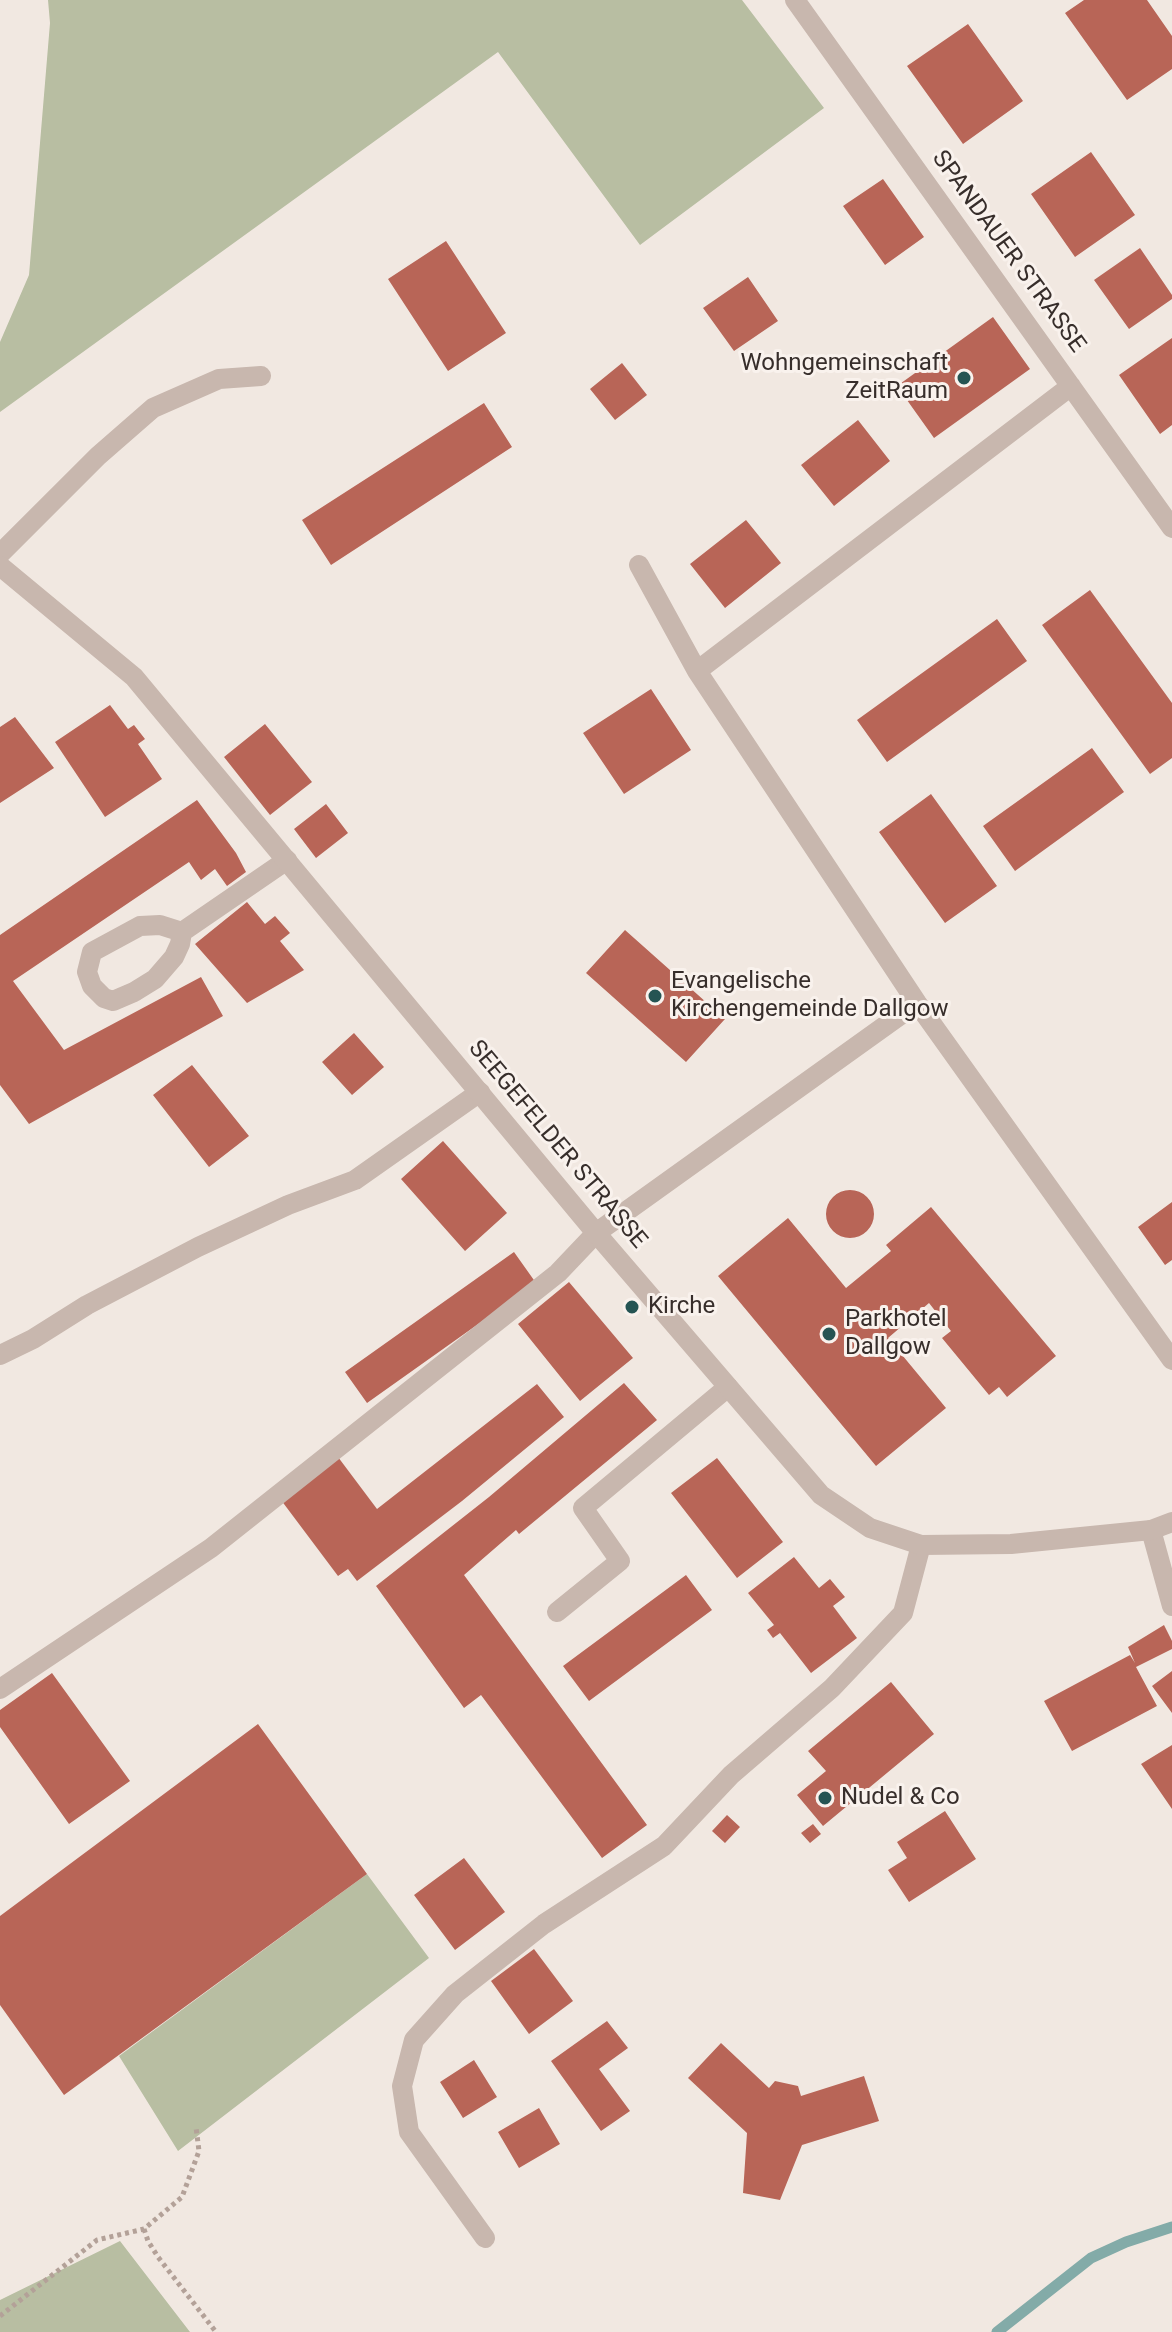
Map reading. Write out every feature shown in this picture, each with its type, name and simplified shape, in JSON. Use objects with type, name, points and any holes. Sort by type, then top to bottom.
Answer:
[{"type":"street","name":"SPANDAUER STRASSE","points":[[697,671],[1071,386],[795,0]]},
{"type":"street","points":[[0,554],[98,456],[153,408],[219,379],[261,376]]},
{"type":"street","points":[[1071,386],[1172,528]]},
{"type":"street","points":[[639,565],[697,671],[917,1003],[1172,1360]]},
{"type":"street","name":"SEEGEFELDER STRASSE","points":[[0,566],[134,677],[596,1233],[821,1495],[870,1528],[921,1545],[1011,1544],[1151,1530],[1172,1522]]},
{"type":"street","points":[[182,932],[160,925],[140,926],[92,952],[87,972],[92,986],[104,998],[113,1001],[155,979],[180,944],[182,932],[287,860]]},
{"type":"street","points":[[0,1689],[211,1548],[558,1273],[596,1233],[917,1003]]},
{"type":"street","points":[[0,1355],[198,1247],[288,1205],[355,1180],[480,1092]]},
{"type":"street","points":[[557,1612],[620,1561],[583,1508],[728,1387]]},
{"type":"street","points":[[1151,1530],[1172,1606]]},
{"type":"street","points":[[485,2238],[409,2132],[402,2086],[414,2040],[455,1994],[544,1924],[664,1846],[731,1775],[832,1688],[903,1613],[921,1545]]},
{"type":"path","points":[[0,2316],[97,2240],[144,2229],[182,2197],[199,2151],[196,2127]]},
{"type":"path","points":[[144,2229],[158,2257],[216,2332]]},
{"type":"green space","points":[[48,0],[742,0],[824,108],[640,245],[498,52],[0,412],[0,342],[29,275],[50,23]]},
{"type":"green space","points":[[367,1874],[429,1958],[178,2151],[119,2056]]},
{"type":"green space","points":[[120,2241],[190,2332],[0,2332],[0,2300]]},
{"type":"building","points":[[1084,0],[1147,0],[1172,36],[1172,69],[1127,100],[1065,13]]},
{"type":"building","points":[[968,24],[1023,101],[963,144],[907,66]]},
{"type":"building","points":[[1091,152],[1135,215],[1075,257],[1031,194]]},
{"type":"building","points":[[883,179],[924,237],[885,265],[843,206]]},
{"type":"building","points":[[446,241],[506,333],[448,371],[388,279]]},
{"type":"building","points":[[1140,248],[1172,299],[1129,329],[1094,280]]},
{"type":"building","points":[[748,277],[778,321],[734,351],[703,308]]},
{"type":"building","name":"Wohngemeinschaft ZeitRaum","points":[[993,317],[1030,369],[934,438],[897,386]]},
{"type":"building","points":[[1172,338],[1172,425],[1160,434],[1119,375]]},
{"type":"building","points":[[622,363],[647,395],[615,420],[590,389]]},
{"type":"building","points":[[484,403],[512,447],[331,565],[302,520]]},
{"type":"building","points":[[858,420],[890,461],[834,506],[801,465]]},
{"type":"building","points":[[746,520],[781,563],[725,608],[690,564]]},
{"type":"building","points":[[1090,590],[1172,703],[1172,758],[1150,774],[1042,625]]},
{"type":"building","points":[[997,619],[1027,661],[887,762],[857,720]]},
{"type":"building","points":[[651,689],[691,750],[624,794],[583,733]]},
{"type":"building","points":[[110,705],[128,729],[134,725],[145,739],[138,744],[162,779],[105,817],[55,742]]},
{"type":"building","points":[[15,717],[54,768],[0,803],[0,727]]},
{"type":"building","points":[[265,724],[312,782],[270,815],[224,757]]},
{"type":"building","points":[[1092,748],[1124,792],[1015,871],[983,826]]},
{"type":"building","points":[[931,794],[997,886],[945,923],[879,832]]},
{"type":"building","points":[[197,800],[236,853],[246,872],[227,886],[215,869],[201,880],[189,862],[13,981],[64,1050],[201,977],[223,1016],[29,1124],[0,1085],[0,935]]},
{"type":"building","points":[[326,804],[348,833],[316,858],[294,829]]},
{"type":"building","points":[[247,902],[265,924],[275,916],[290,933],[280,941],[304,970],[247,1003],[195,944]]},
{"type":"building","name":"Evangelische Kirchengemeinde Dallgow","points":[[625,930],[725,1019],[686,1062],[586,973]]},
{"type":"building","points":[[354,1033],[384,1067],[352,1095],[322,1062]]},
{"type":"building","points":[[192,1065],[249,1136],[209,1167],[153,1095]]},
{"type":"building","points":[[443,1141],[507,1213],[465,1251],[401,1179]]},
{"type":"building","points":[[850,1190],[867,1197],[874,1214],[867,1231],[850,1238],[833,1231],[826,1214],[833,1197]]},
{"type":"building","points":[[1172,1202],[1172,1260],[1165,1265],[1138,1227]]},
{"type":"building","name":"Parkhotel Dallgow","points":[[931,1207],[1056,1356],[1007,1397],[999,1387],[989,1395],[942,1338],[951,1331],[929,1303],[888,1338],[946,1408],[876,1466],[718,1276],[788,1218],[846,1288],[891,1251],[886,1245]]},
{"type":"building","points":[[514,1252],[536,1283],[367,1403],[345,1372]]},
{"type":"building","points":[[569,1282],[633,1358],[580,1401],[518,1324]]},
{"type":"building","points":[[624,1383],[657,1420],[519,1534],[516,1530],[464,1575],[647,1825],[602,1858],[481,1695],[464,1708],[376,1586],[489,1497]]},
{"type":"building","points":[[537,1384],[564,1417],[462,1501],[357,1581],[348,1569],[338,1576],[281,1500],[338,1457],[377,1509]]},
{"type":"building","points":[[717,1458],[783,1542],[737,1578],[671,1493]]},
{"type":"building","points":[[794,1557],[819,1588],[830,1579],[845,1597],[833,1606],[857,1638],[811,1673],[780,1633],[773,1638],[767,1630],[774,1625],[748,1593]]},
{"type":"building","points":[[686,1575],[712,1610],[589,1701],[563,1666]]},
{"type":"building","points":[[1164,1625],[1172,1641],[1172,1649],[1136,1667],[1157,1706],[1072,1751],[1044,1701],[1130,1655],[1135,1663],[1128,1647]]},
{"type":"building","points":[[1172,1671],[1172,1713],[1152,1686]]},
{"type":"building","points":[[52,1673],[130,1781],[69,1824],[0,1727],[0,1710]]},
{"type":"building","points":[[891,1682],[934,1734],[823,1826],[797,1795],[826,1771],[808,1751]]},
{"type":"building","points":[[258,1724],[367,1874],[64,2095],[0,2005],[0,1916]]},
{"type":"building","points":[[1172,1745],[1172,1809],[1141,1764]]},
{"type":"building","points":[[945,1811],[976,1859],[909,1902],[888,1870],[907,1858],[897,1842]]},
{"type":"building","points":[[727,1815],[740,1827],[725,1843],[712,1831]]},
{"type":"building","points":[[813,1824],[821,1834],[810,1843],[801,1833]]},
{"type":"building","points":[[464,1858],[505,1912],[455,1950],[414,1895]]},
{"type":"building","points":[[534,1949],[573,2001],[529,2034],[491,1981]]},
{"type":"building","points":[[607,2021],[628,2048],[599,2069],[630,2111],[601,2131],[551,2061]]},
{"type":"building","points":[[721,2043],[769,2088],[775,2081],[798,2086],[801,2096],[864,2076],[879,2121],[802,2145],[780,2200],[743,2193],[747,2133],[688,2078]]},
{"type":"building","points":[[474,2060],[497,2097],[463,2118],[440,2082]]},
{"type":"building","points":[[539,2108],[560,2144],[519,2168],[498,2132]]},
{"type":"waterway","points":[[997,2332],[1091,2258],[1126,2242],[1172,2227]]},
{"type":"place","name":"Wohngemeinschaft ZeitRaum","points":[[964,378]]},
{"type":"place","name":"Evangelische Kirchengemeinde Dallgow","points":[[655,996]]},
{"type":"place","name":"Kirche","points":[[632,1307]]},
{"type":"place","name":"Parkhotel Dallgow","points":[[829,1334]]},
{"type":"place","name":"Nudel & Co","points":[[825,1798]]}]
